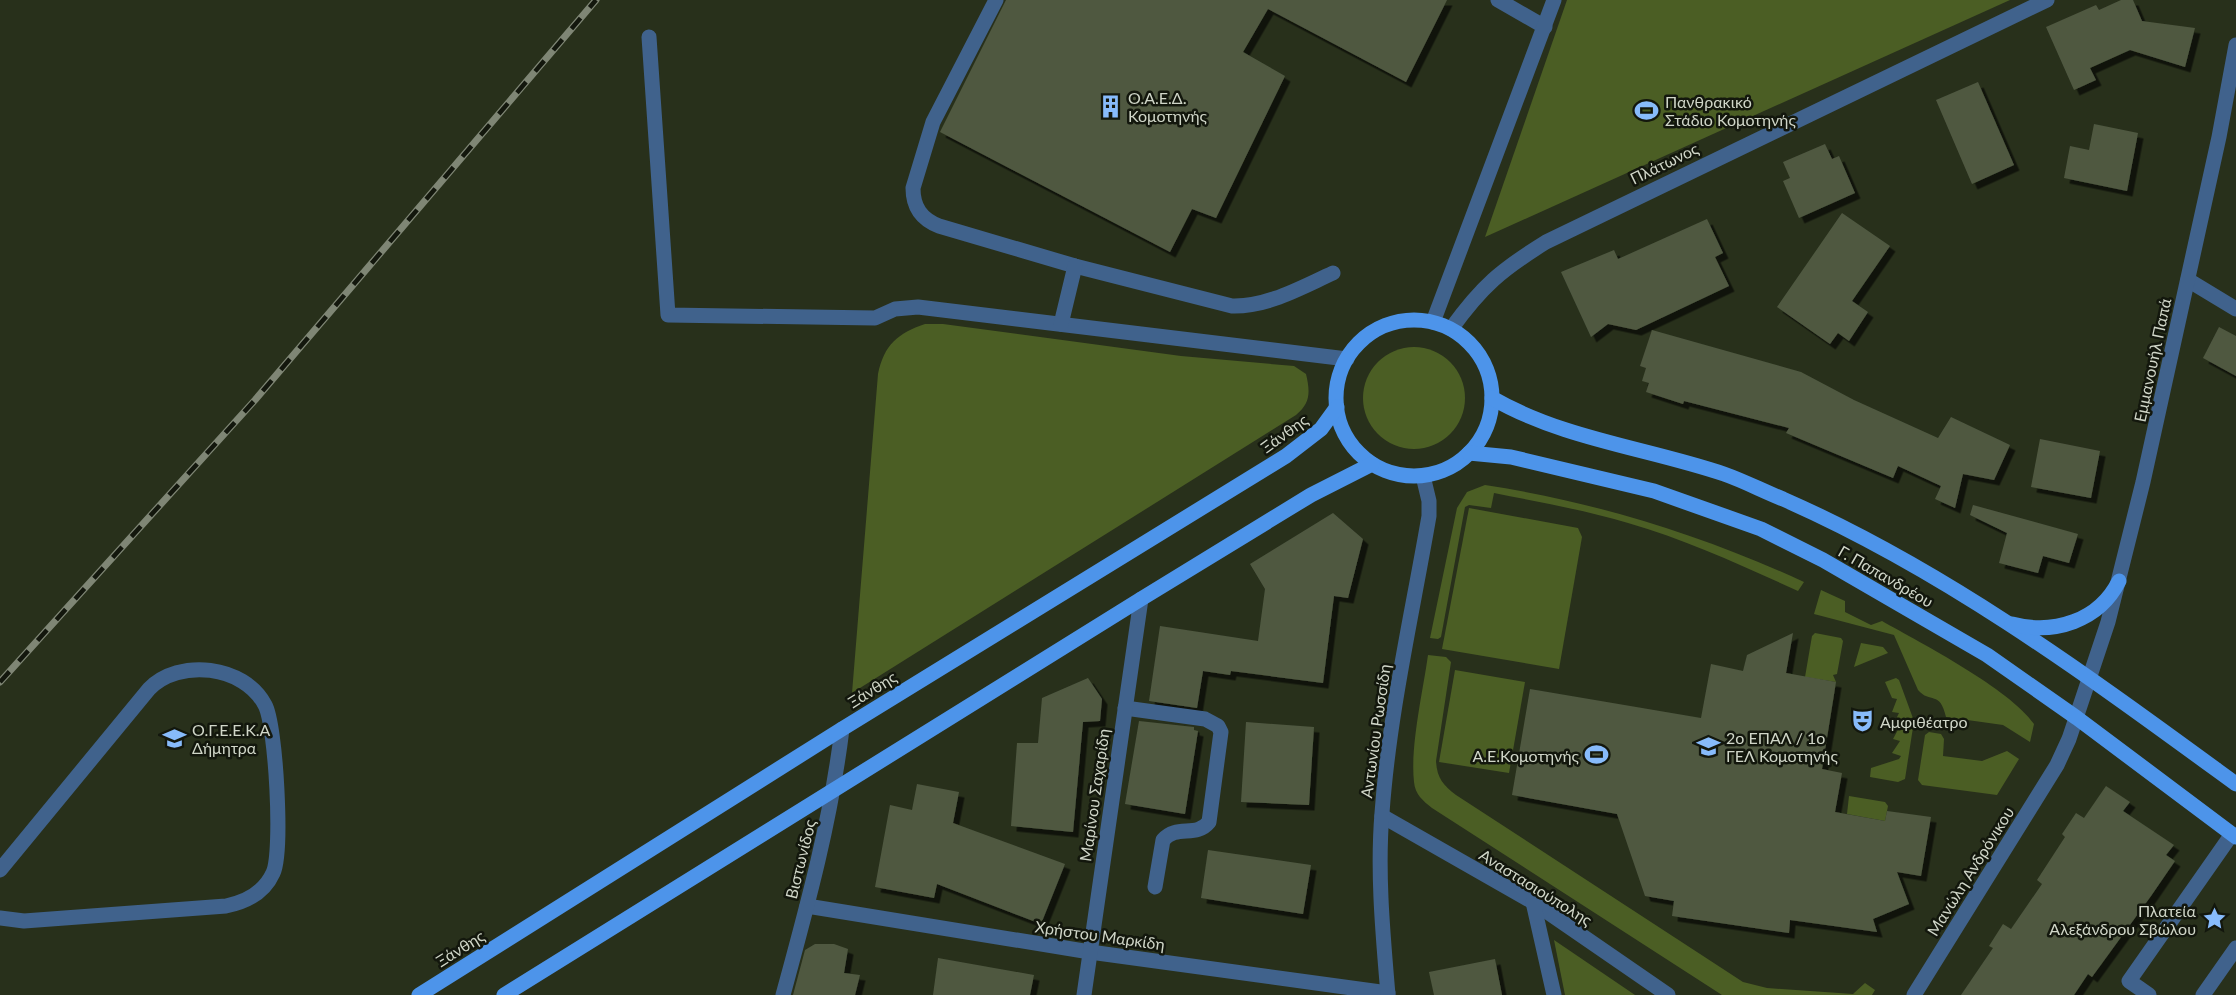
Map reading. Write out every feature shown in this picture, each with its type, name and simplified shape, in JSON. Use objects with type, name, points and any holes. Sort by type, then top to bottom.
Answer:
[{"type":"main road","points":[[1408,320],[1433,322],[1451,329],[1463,336],[1481,357],[1491,384],[1492,398],[1486,428],[1469,453],[1448,468],[1423,476],[1396,474],[1372,464],[1353,446],[1346,435],[1337,406],[1337,384],[1347,359],[1363,339],[1384,326],[1408,320]]},
{"type":"main road","name":"Γ. Παπανδρέου","points":[[1492,398],[1534,420],[1725,474],[1791,503],[1915,565],[2090,678],[2236,784]]},
{"type":"main road","name":"Ξάνθης","points":[[419,995],[842,729],[1286,456],[1321,429],[1337,406]]},
{"type":"main road","name":"Γ. Παπανδρέου","points":[[1469,453],[1511,457],[1654,491],[1761,529],[1823,560],[1987,655],[2077,718],[2234,835]]},
{"type":"main road","points":[[504,995],[1311,495],[1372,464]]},
{"type":"main road","points":[[2004,621],[2039,628],[2073,622],[2100,607],[2119,581]]},
{"type":"street","points":[[996,0],[933,122],[913,188],[913,198],[921,216],[939,226],[1075,266],[1216,303],[1247,306],[1281,296],[1333,273]]},
{"type":"street","points":[[1498,0],[1545,27]]},
{"type":"street","points":[[1433,322],[1554,0]]},
{"type":"street","name":"Πλάτωνος","points":[[1451,329],[1481,289],[1518,259],[1546,242],[2047,0]]},
{"type":"street","points":[[649,37],[668,315],[875,318],[896,309],[912,306],[1347,359]]},
{"type":"street","name":"Εμμανουήλ Παπά","points":[[2077,718],[2119,581],[2188,280],[2236,45]]},
{"type":"street","points":[[1061,324],[1075,266]]},
{"type":"street","points":[[2188,280],[2236,309]]},
{"type":"street","name":"Αντωνίου Ρωσσίδη","points":[[1388,994],[1382,910],[1382,816],[1387,758],[1429,516],[1429,501],[1423,476]]},
{"type":"street","name":"Μαρίνου Σαχαρίδη","points":[[1084,995],[1141,599]]},
{"type":"street","points":[[0,870],[149,689],[166,675],[186,669],[208,670],[241,681],[260,696],[266,706],[272,729],[278,846],[273,874],[253,896],[226,906],[24,921],[0,918]]},
{"type":"street","points":[[1125,708],[1205,718],[1212,721],[1221,732],[1209,822],[1198,831],[1174,831],[1163,840],[1155,887]]},
{"type":"street","name":"Μανώλη Ανδρόνικου","points":[[1914,995],[2056,765],[2077,718]]},
{"type":"street","name":"Βιστωνίδος","points":[[783,995],[835,789],[842,729]]},
{"type":"street","name":"Αναστασιούπολης","points":[[1382,816],[1533,902],[1668,995]]},
{"type":"street","points":[[2149,995],[2129,981],[2234,835]]},
{"type":"street","points":[[1533,902],[1554,995]]},
{"type":"street","name":"Χρήστου Μαρκίδη","points":[[807,906],[1090,952],[1388,994]]},
{"type":"street","points":[[2203,995],[2236,948]]},
{"type":"green space","name":"Πανθρακικό Στάδιο Κομοτηνής","points":[[1567,0],[2010,0],[1485,237]]},
{"type":"green space","points":[[925,324],[943,324],[1181,356],[1294,366],[1306,374],[1308,396],[1304,406],[1296,415],[852,693],[878,374],[888,348],[900,336]]},
{"type":"green space","points":[[1414,347],[1434,351],[1450,362],[1461,378],[1465,398],[1461,418],[1450,434],[1434,445],[1414,449],[1394,445],[1378,434],[1367,418],[1363,398],[1367,378],[1378,362],[1394,351]]},
{"type":"green space","points":[[1485,485],[1567,501],[1648,522],[1727,549],[1804,582],[1798,591],[1672,537],[1595,514],[1494,493],[1491,508],[1469,505],[1465,507],[1441,637],[1430,638],[1457,508],[1467,492]]},
{"type":"green space","points":[[1469,508],[1578,528],[1582,537],[1559,669],[1442,649]]},
{"type":"green space","points":[[1821,590],[1845,601],[1845,612],[1871,625],[1882,621],[1941,654],[2006,696],[2034,724],[2030,742],[2003,725],[1946,717],[1938,700],[1918,690],[1894,635],[1814,614]]},
{"type":"green space","points":[[1815,633],[1841,638],[1843,641],[1837,674],[1833,675],[1836,682],[1805,677],[1812,636]]},
{"type":"green space","points":[[1861,643],[1883,647],[1888,653],[1854,667]]},
{"type":"green space","points":[[1428,655],[1446,657],[1451,662],[1436,761],[1442,781],[1456,795],[1743,982],[1767,988],[1853,994],[1865,983],[1875,990],[1872,995],[1722,995],[1432,808],[1416,790],[1413,768],[1415,736]]},
{"type":"green space","points":[[1455,670],[1525,682],[1509,773],[1439,762]]},
{"type":"green space","points":[[1896,678],[1899,680],[1914,721],[1905,779],[1898,782],[1870,777],[1871,768],[1899,759],[1901,756],[1892,753],[1900,741],[1893,739],[1900,726],[1893,725],[1899,713],[1892,712],[1897,699],[1892,698],[1885,682]]},
{"type":"green space","points":[[1929,732],[1941,734],[1944,739],[1943,756],[1982,761],[2007,751],[2019,759],[1997,795],[1922,785],[1918,780],[1925,735]]},
{"type":"green space","points":[[1849,796],[1885,802],[1888,806],[1885,821],[1847,814]]},
{"type":"green space","points":[[1554,940],[1635,995],[1565,995]]},
{"type":"building","name":"Ο.Α.Ε.Δ. Κομοτηνής","points":[[1006,0],[1447,0],[1406,82],[1268,9],[1243,52],[1285,76],[1216,218],[1192,209],[1170,252],[940,132]]},
{"type":"building","points":[[2121,0],[2133,0],[2142,21],[2195,28],[2185,67],[2130,50],[2090,68],[2096,80],[2074,90],[2046,27],[2096,5],[2099,10]]},
{"type":"building","points":[[1978,82],[2014,165],[1972,184],[1936,100]]},
{"type":"building","points":[[2094,124],[2138,133],[2127,191],[2064,178],[2070,146],[2089,150]]},
{"type":"building","points":[[1825,144],[1832,159],[1839,156],[1855,193],[1799,218],[1783,181],[1790,178],[1783,162]]},
{"type":"building","points":[[1842,213],[1890,246],[1852,301],[1868,312],[1849,341],[1838,333],[1830,344],[1777,307]]},
{"type":"building","points":[[1707,219],[1723,253],[1715,257],[1729,286],[1636,330],[1608,324],[1591,337],[1561,272],[1614,250],[1618,259]]},
{"type":"building","points":[[2219,327],[2236,336],[2236,376],[2203,358]]},
{"type":"building","points":[[1652,330],[1801,372],[1854,400],[1938,438],[1951,417],[2010,445],[1994,480],[1963,474],[1955,508],[1935,499],[1941,486],[1898,466],[1893,478],[1786,433],[1789,428],[1684,401],[1683,404],[1646,392],[1649,383],[1642,381],[1646,368],[1640,366]]},
{"type":"building","points":[[2040,439],[2100,451],[2091,498],[2031,487]]},
{"type":"building","points":[[1973,505],[2078,534],[2069,563],[2043,556],[2038,573],[1999,563],[2007,533],[1970,515]]},
{"type":"building","points":[[1333,513],[1363,539],[1348,598],[1334,596],[1323,683],[1231,671],[1230,675],[1203,671],[1197,708],[1149,701],[1160,626],[1258,641],[1265,589],[1250,564]]},
{"type":"building","points":[[1793,633],[1786,673],[1836,682],[1822,769],[1842,773],[1835,812],[1885,821],[1887,811],[1931,817],[1921,876],[1897,872],[1909,904],[1873,919],[1877,932],[1790,920],[1789,933],[1672,916],[1674,901],[1645,896],[1617,814],[1512,795],[1530,689],[1701,718],[1711,664],[1743,671],[1747,655]]},
{"type":"building","points":[[1088,678],[1102,699],[1100,721],[1083,722],[1073,832],[1011,826],[1017,743],[1038,743],[1042,698]]},
{"type":"building","points":[[1139,721],[1194,727],[1194,730],[1198,731],[1185,814],[1125,804]]},
{"type":"building","points":[[1246,722],[1314,727],[1309,805],[1241,802]]},
{"type":"building","points":[[917,784],[959,792],[953,823],[1065,864],[1041,924],[937,884],[934,898],[875,887],[890,805],[912,810]]},
{"type":"building","points":[[2106,786],[2130,802],[2123,811],[2174,845],[2166,855],[2175,861],[2151,896],[2092,977],[2088,974],[2074,995],[1961,995],[1993,948],[1989,946],[2003,924],[2011,929],[2042,884],[2037,880],[2065,837],[2062,834],[2076,813],[2084,818]]},
{"type":"building","points":[[1208,850],[1311,865],[1303,914],[1201,898]]},
{"type":"building","points":[[815,944],[834,944],[848,949],[844,973],[860,975],[855,995],[793,995],[805,950]]},
{"type":"building","points":[[938,958],[1034,975],[1030,995],[933,995]]},
{"type":"building","points":[[1495,959],[1502,995],[1434,995],[1429,972]]},
{"type":"railway","points":[[0,682],[255,400],[596,0]]},
{"type":"place","name":"Ο.Α.Ε.Δ. Κομοτηνής","points":[[1110,106]]},
{"type":"place","name":"Πανθρακικό Στάδιο Κομοτηνής","points":[[1647,110]]},
{"type":"place","name":"Αμφιθέατρο","points":[[1862,721]]},
{"type":"place","name":"Ο.Γ.Ε.Ε.Κ.Α Δήμητρα","points":[[174,738]]},
{"type":"place","name":"2ο ΕΠΑΛ / 1ο ΓΕΛ Κομοτηνής","points":[[1708,746]]},
{"type":"place","name":"Α.Ε.Κομοτηνής","points":[[1597,755]]},
{"type":"place","name":"Πλατεία Αλεξάνδρου Σβώλου","points":[[2214,919]]}]
